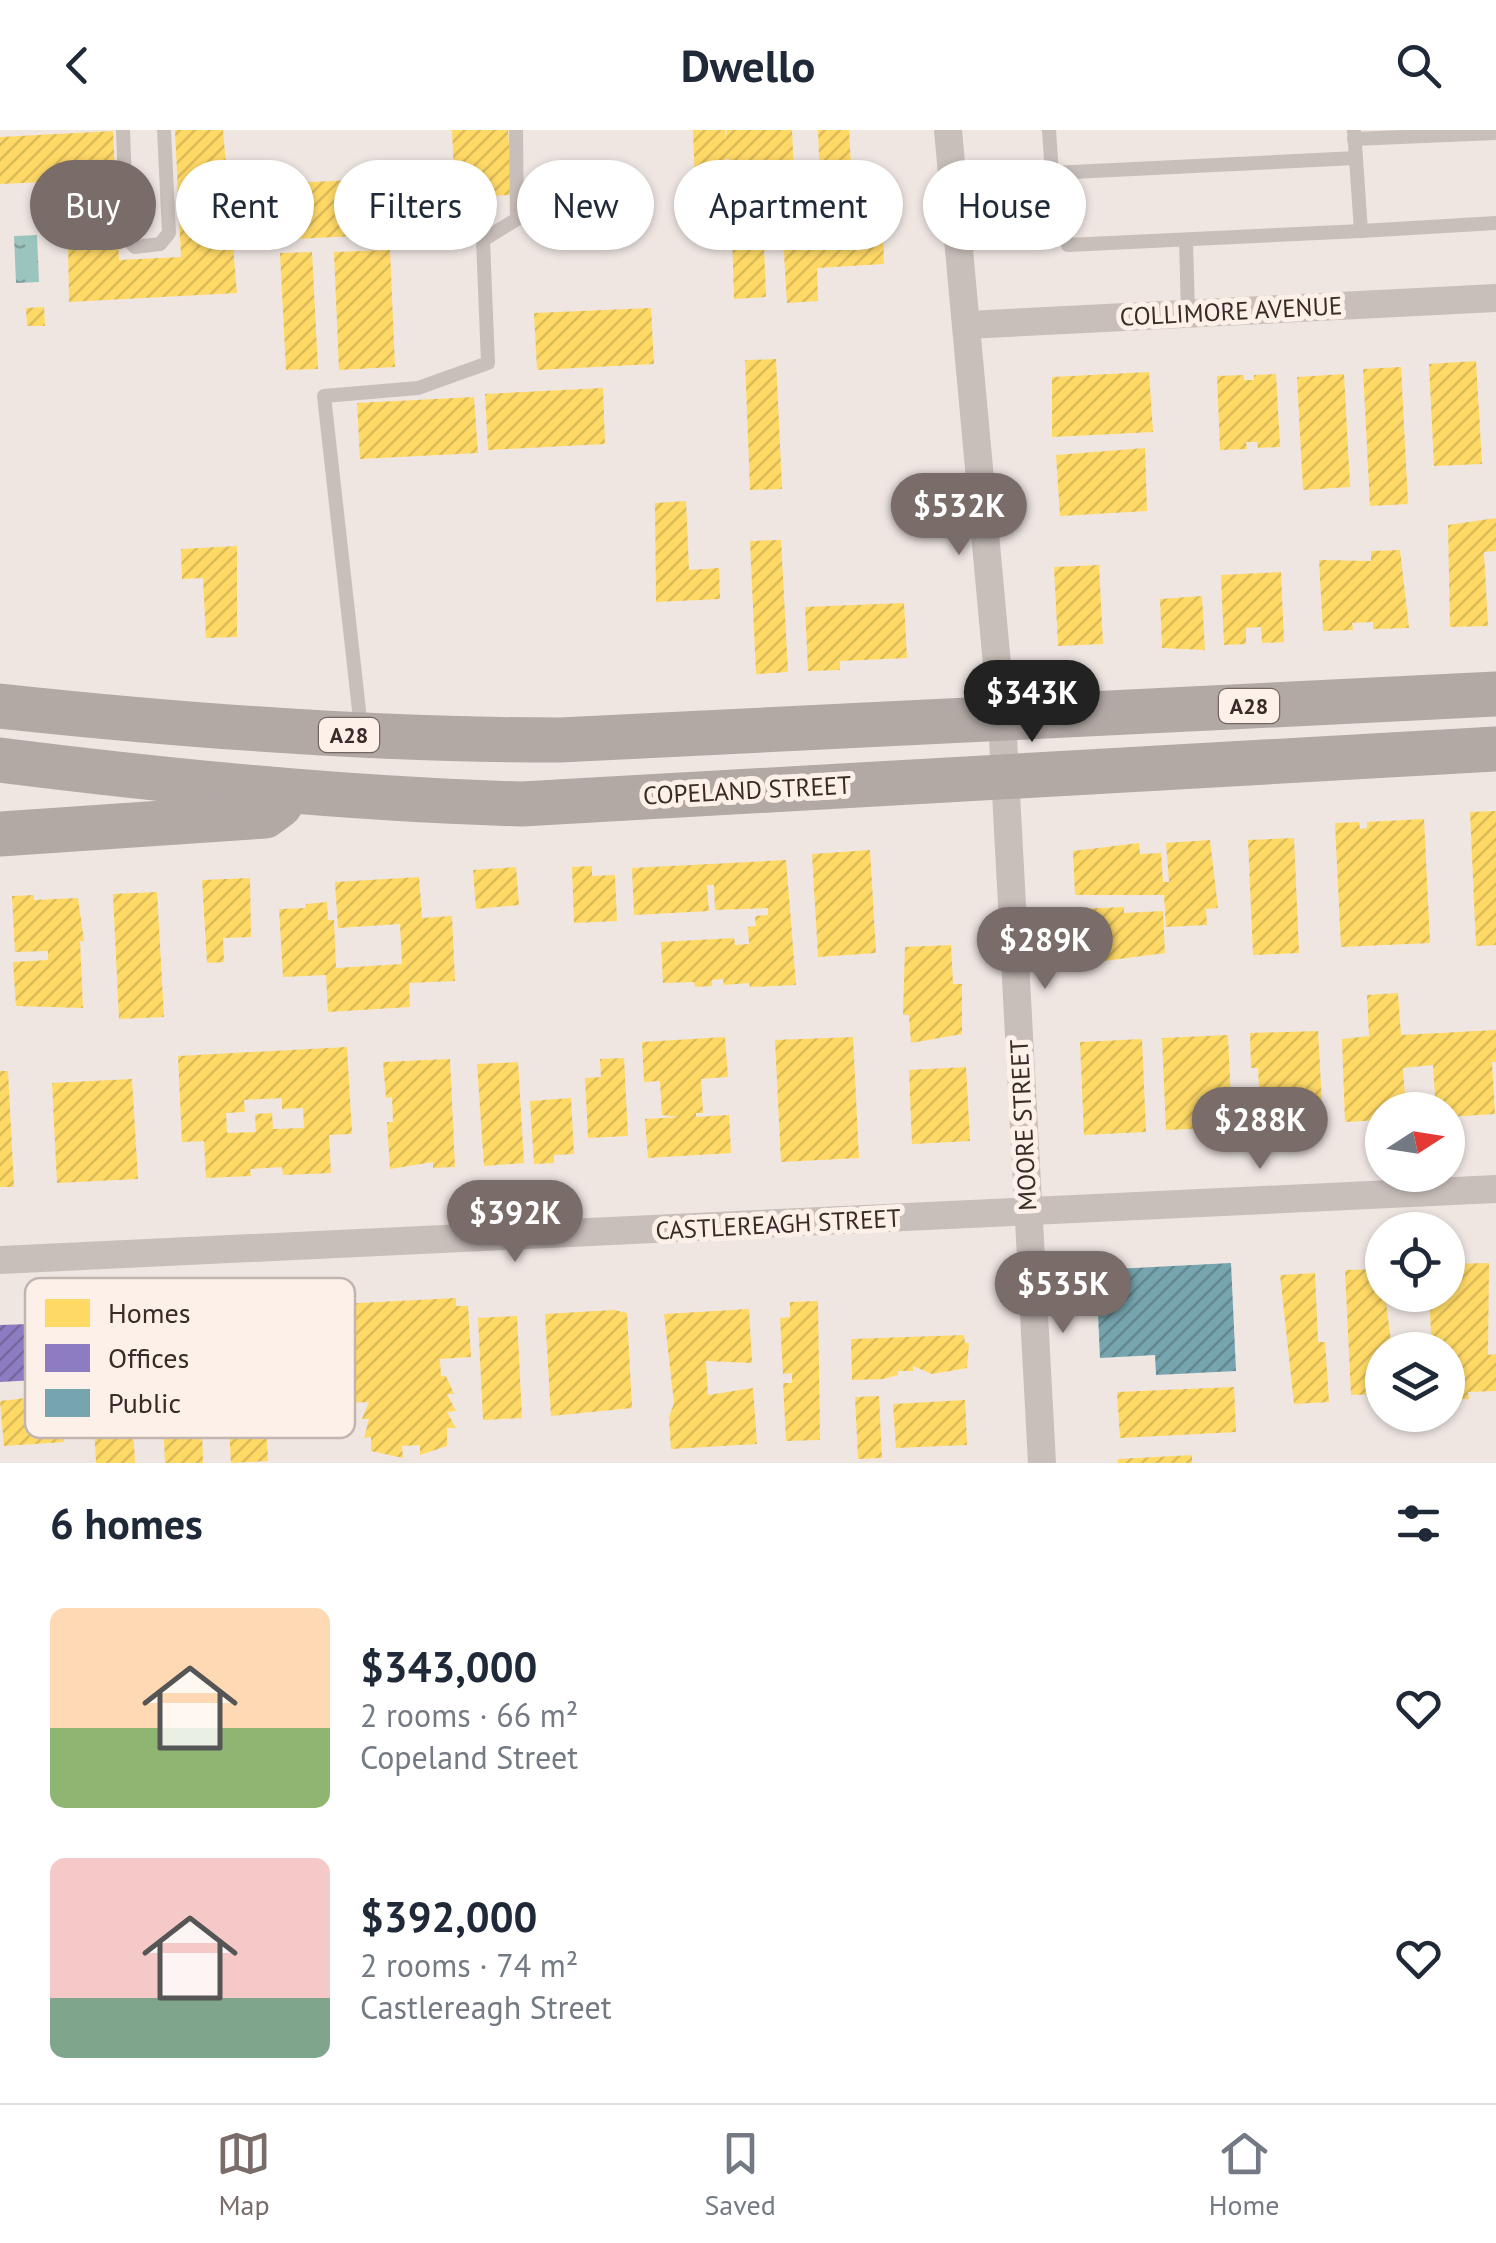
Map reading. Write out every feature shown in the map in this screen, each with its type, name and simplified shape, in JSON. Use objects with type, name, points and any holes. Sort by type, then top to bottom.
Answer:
[{"type":"highway","name":"A28","points":[[0,706],[362,736],[560,740],[1496,694]]},
{"type":"highway","name":"COPELAND STREET","points":[[0,760],[286,792],[522,804],[1496,749]]},
{"type":"highway","points":[[0,834],[264,816],[280,805],[286,792]]},
{"type":"street","name":"MOORE STREET","points":[[948,130],[1002,718],[1042,1463]]},
{"type":"street","name":"COLLIMORE AVENUE","points":[[967,324],[1496,298]]},
{"type":"street","name":"CASTLEREAGH STREET","points":[[0,1260],[1496,1189]]},
{"type":"lane","points":[[122,130],[127,238],[135,247],[160,244],[169,233],[164,130]]},
{"type":"lane","points":[[362,736],[324,396],[418,388],[488,363],[483,240],[517,219],[516,130]]},
{"type":"lane","points":[[1049,130],[1051,160]]},
{"type":"lane","points":[[1361,230],[1354,134],[1496,133]]},
{"type":"lane","points":[[1086,171],[1356,158]]},
{"type":"lane","points":[[1086,244],[1496,223]]},
{"type":"lane","points":[[1186,240],[1188,314]]},
{"type":"water","points":[[30,235],[30,250],[38,250],[39,282],[16,283],[14,236]]},
{"type":"building: Homes","points":[[175,130],[223,130],[226,160],[176,160]]},
{"type":"building: Homes","points":[[452,130],[508,130],[512,195],[497,196],[497,160],[453,160]]},
{"type":"building: Homes","points":[[693,130],[725,130],[725,141],[727,130],[792,130],[793,160],[694,160]]},
{"type":"building: Homes","points":[[818,130],[849,130],[851,160],[819,160]]},
{"type":"building: Homes","points":[[113,131],[114,160],[30,160],[30,183],[0,184],[0,137]]},
{"type":"building: Homes","points":[[334,181],[334,237],[314,238],[314,182]]},
{"type":"building: Homes","points":[[68,250],[119,250],[119,260],[181,257],[181,250],[233,250],[237,293],[69,302]]},
{"type":"building: Homes","points":[[390,250],[395,367],[339,370],[334,252]]},
{"type":"building: Homes","points":[[733,250],[764,250],[766,297],[734,299]]},
{"type":"building: Homes","points":[[784,250],[884,250],[884,264],[817,268],[818,301],[787,303]]},
{"type":"building: Homes","points":[[312,252],[318,369],[286,370],[280,253]]},
{"type":"building: Homes","points":[[44,307],[45,326],[27,326],[26,308]]},
{"type":"building: Homes","points":[[651,308],[654,364],[537,370],[534,313]]},
{"type":"building: Homes","points":[[776,359],[782,489],[750,490],[745,360]]},
{"type":"building: Homes","points":[[1476,361],[1482,464],[1434,466],[1429,364]]},
{"type":"building: Homes","points":[[1401,367],[1408,504],[1370,506],[1363,369]]},
{"type":"building: Homes","points":[[1149,372],[1153,432],[1052,437],[1052,377]]},
{"type":"building: Homes","points":[[1276,374],[1280,447],[1258,448],[1257,442],[1246,442],[1247,449],[1220,450],[1217,376],[1244,375],[1244,380],[1254,380],[1254,375]]},
{"type":"building: Homes","points":[[1344,374],[1350,487],[1303,490],[1297,377]]},
{"type":"building: Homes","points":[[603,388],[605,444],[488,450],[485,394]]},
{"type":"building: Homes","points":[[474,397],[478,453],[360,459],[357,403]]},
{"type":"building: Homes","points":[[1145,448],[1147,511],[1060,516],[1056,455]]},
{"type":"building: Homes","points":[[686,501],[689,570],[719,568],[720,599],[656,602],[655,503]]},
{"type":"building: Homes","points":[[1496,518],[1496,551],[1484,552],[1488,626],[1450,627],[1448,525]]},
{"type":"building: Homes","points":[[781,540],[788,672],[756,674],[750,541]]},
{"type":"building: Homes","points":[[237,546],[237,637],[206,638],[203,578],[182,579],[181,549]]},
{"type":"building: Homes","points":[[1400,550],[1409,628],[1373,629],[1373,622],[1352,623],[1353,630],[1323,631],[1319,560],[1371,561],[1371,551]]},
{"type":"building: Homes","points":[[1099,565],[1103,644],[1058,646],[1054,567]]},
{"type":"building: Homes","points":[[1281,572],[1284,642],[1262,643],[1261,627],[1246,628],[1246,644],[1224,645],[1221,575]]},
{"type":"building: Homes","points":[[1202,596],[1205,650],[1162,648],[1160,599]]},
{"type":"building: Homes","points":[[904,603],[907,658],[840,661],[840,670],[808,671],[805,607]]},
{"type":"building: Homes","points":[[1496,811],[1496,945],[1476,946],[1470,812]]},
{"type":"building: Homes","points":[[1424,819],[1430,943],[1341,947],[1335,823],[1359,822],[1360,829],[1367,828],[1367,822]]},
{"type":"building: Homes","points":[[1294,838],[1299,953],[1253,955],[1248,840]]},
{"type":"building: Homes","points":[[1210,840],[1218,908],[1206,909],[1207,925],[1166,927],[1164,895],[1075,895],[1073,851],[1139,843],[1140,854],[1161,853],[1163,882],[1169,882],[1166,843]]},
{"type":"building: Homes","points":[[870,850],[876,953],[818,957],[812,854]]},
{"type":"building: Homes","points":[[786,860],[796,985],[724,985],[723,979],[712,980],[712,986],[663,983],[661,942],[734,938],[735,945],[749,944],[748,927],[756,926],[755,916],[768,915],[768,908],[715,910],[714,885],[707,885],[709,911],[634,915],[632,868]]},
{"type":"building: Homes","points":[[592,866],[592,876],[615,875],[617,921],[574,923],[572,867]]},
{"type":"building: Homes","points":[[516,867],[519,905],[476,909],[473,870]]},
{"type":"building: Homes","points":[[419,877],[422,918],[452,916],[455,981],[409,983],[410,1007],[328,1012],[326,975],[283,977],[279,909],[306,908],[306,904],[327,902],[328,920],[334,920],[336,968],[402,964],[400,924],[338,928],[335,882]]},
{"type":"building: Homes","points":[[250,878],[251,937],[223,938],[224,962],[207,963],[202,880]]},
{"type":"building: Homes","points":[[157,892],[164,1017],[119,1019],[113,894]]},
{"type":"building: Homes","points":[[34,895],[34,900],[78,898],[84,941],[80,941],[83,1008],[16,1006],[13,962],[48,960],[48,951],[15,952],[12,896]]},
{"type":"building: Homes","points":[[1124,907],[1124,913],[1163,911],[1165,953],[1097,962],[1096,952],[1079,952],[1077,909]]},
{"type":"building: Homes","points":[[951,945],[953,984],[962,984],[962,1034],[911,1043],[909,1015],[903,1015],[905,947]]},
{"type":"building: Homes","points":[[1398,993],[1401,1035],[1496,1030],[1496,1062],[1492,1062],[1495,1114],[1465,1116],[1465,1092],[1435,1092],[1433,1065],[1403,1068],[1405,1092],[1365,1092],[1365,1121],[1345,1122],[1342,1039],[1369,1036],[1367,995]]},
{"type":"building: Homes","points":[[1318,1031],[1323,1121],[1254,1124],[1253,1087],[1259,1087],[1258,1068],[1251,1068],[1250,1033]]},
{"type":"building: Homes","points":[[1228,1035],[1232,1127],[1166,1130],[1162,1038]]},
{"type":"building: Homes","points":[[725,1037],[728,1077],[701,1079],[703,1113],[696,1113],[696,1117],[729,1115],[731,1153],[648,1158],[645,1119],[679,1117],[662,1115],[660,1081],[644,1082],[642,1042]]},
{"type":"building: Homes","points":[[853,1037],[859,1158],[781,1162],[775,1040]]},
{"type":"building: Homes","points":[[1142,1039],[1146,1132],[1084,1135],[1080,1042]]},
{"type":"building: Homes","points":[[347,1047],[352,1134],[329,1135],[331,1173],[283,1175],[282,1167],[250,1169],[251,1176],[206,1178],[204,1141],[182,1142],[178,1056]],"holes":[[[282,1098],[282,1109],[303,1108],[304,1128],[273,1129],[272,1113],[255,1114],[256,1132],[227,1133],[226,1113],[245,1112],[244,1100]]]},
{"type":"building: Homes","points":[[624,1058],[628,1136],[588,1138],[585,1078],[601,1077],[600,1059]]},
{"type":"building: Homes","points":[[450,1059],[455,1167],[433,1168],[433,1162],[390,1169],[387,1122],[393,1122],[392,1097],[386,1098],[383,1062]]},
{"type":"building: Homes","points":[[518,1062],[524,1163],[484,1166],[477,1064]]},
{"type":"building: Homes","points":[[966,1067],[970,1141],[912,1144],[909,1070]]},
{"type":"building: Homes","points":[[0,1071],[8,1071],[14,1187],[0,1187]]},
{"type":"building: Homes","points":[[132,1079],[138,1179],[57,1183],[52,1083]]},
{"type":"building: Homes","points":[[571,1098],[574,1154],[554,1155],[554,1163],[534,1164],[530,1101]]},
{"type":"building: Homes","points":[[1489,1263],[1488,1355],[1496,1354],[1496,1391],[1468,1392],[1469,1399],[1465,1399],[1465,1332],[1431,1332],[1430,1312],[1465,1312],[1465,1264]]},
{"type":"building: Homes","points":[[1365,1269],[1365,1312],[1387,1312],[1390,1332],[1365,1332],[1365,1395],[1351,1395],[1345,1270]]},
{"type":"building: Homes","points":[[1315,1273],[1318,1342],[1325,1342],[1329,1402],[1294,1404],[1280,1275]]},
{"type":"building: Homes","points":[[456,1298],[456,1306],[468,1306],[471,1357],[440,1359],[441,1376],[446,1376],[454,1394],[447,1394],[456,1411],[447,1412],[456,1428],[447,1428],[447,1446],[420,1455],[420,1445],[402,1446],[403,1458],[371,1451],[371,1437],[364,1438],[369,1419],[362,1419],[369,1402],[355,1403],[355,1303]]},
{"type":"building: Homes","points":[[818,1301],[820,1440],[786,1441],[783,1383],[792,1383],[792,1373],[783,1374],[780,1318],[790,1317],[790,1302]]},
{"type":"building: Homes","points":[[749,1309],[752,1363],[706,1361],[708,1395],[753,1388],[757,1444],[671,1449],[669,1417],[674,1403],[664,1314]]},
{"type":"building: Homes","points":[[614,1310],[627,1313],[632,1408],[551,1416],[545,1314]]},
{"type":"building: Homes","points":[[517,1316],[522,1418],[483,1420],[478,1318]]},
{"type":"building: Homes","points":[[964,1335],[965,1343],[969,1343],[967,1368],[932,1374],[913,1366],[913,1371],[898,1371],[898,1375],[883,1379],[852,1380],[851,1339]]},
{"type":"building: Homes","points":[[1234,1387],[1236,1432],[1120,1438],[1117,1392]]},
{"type":"building: Homes","points":[[879,1396],[882,1458],[858,1459],[855,1397]]},
{"type":"building: Homes","points":[[25,1398],[25,1438],[64,1438],[64,1442],[4,1446],[0,1401]]},
{"type":"building: Homes","points":[[965,1400],[967,1445],[896,1448],[893,1404]]},
{"type":"building: Homes","points":[[95,1438],[134,1438],[135,1463],[96,1463]]},
{"type":"building: Homes","points":[[164,1438],[202,1438],[203,1463],[165,1463]]},
{"type":"building: Homes","points":[[230,1438],[267,1438],[268,1461],[231,1463]]},
{"type":"building: Homes","points":[[1192,1455],[1192,1463],[1118,1463],[1118,1459]]},
{"type":"building: Offices","points":[[25,1324],[25,1381],[0,1382],[0,1325]]},
{"type":"building: Public","points":[[1231,1263],[1236,1371],[1156,1375],[1155,1355],[1100,1358],[1096,1270]]}]
